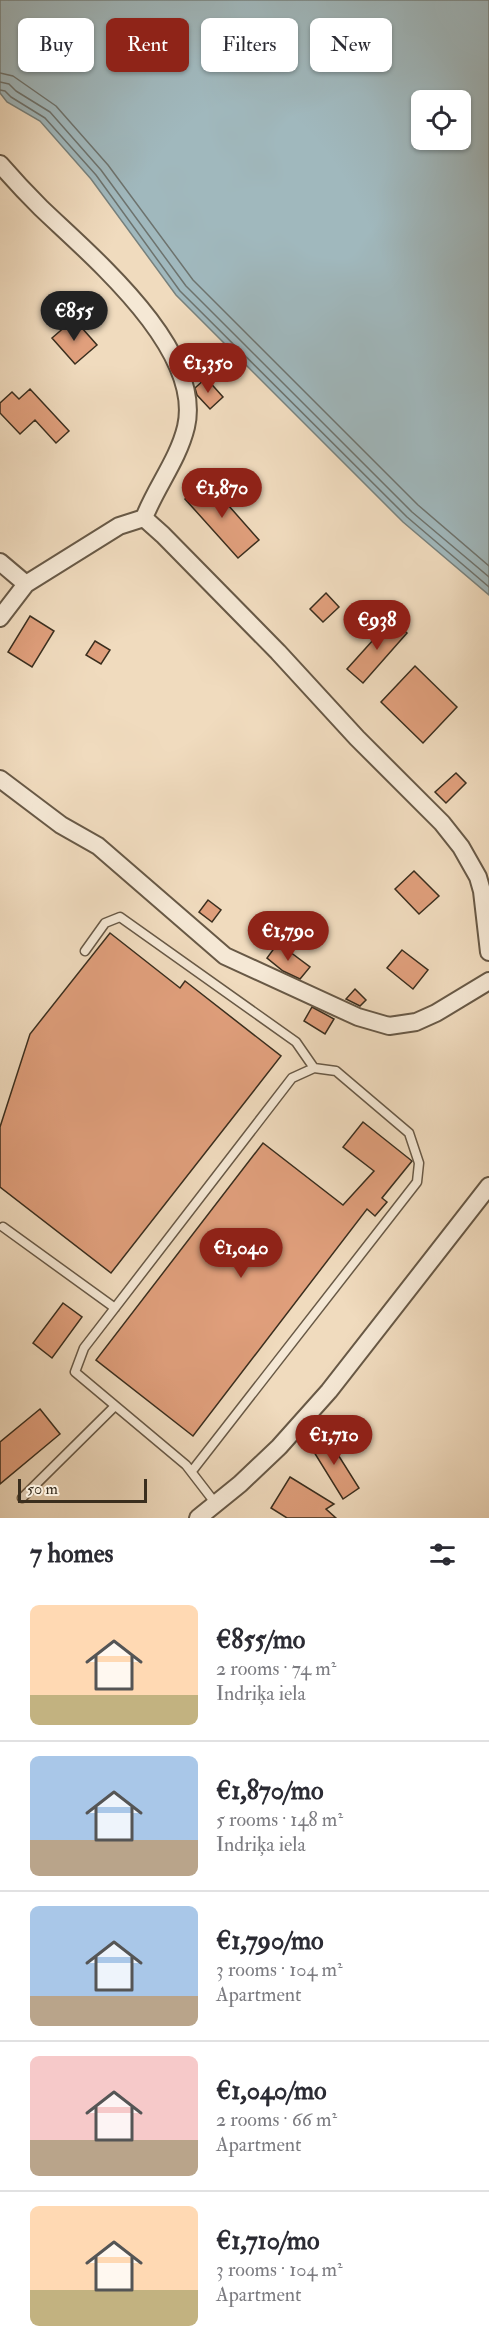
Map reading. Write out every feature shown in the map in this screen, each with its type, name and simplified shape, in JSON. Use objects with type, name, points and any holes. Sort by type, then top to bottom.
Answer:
[{"type":"street","points":[[0,165],[39,206],[103,266],[140,307],[165,341],[179,368],[188,406],[186,426],[177,453],[144,518],[120,526],[26,584],[0,618]]},
{"type":"street","points":[[144,518],[164,535],[357,738],[442,823],[461,847],[478,877],[482,891],[489,952]]},
{"type":"street","points":[[0,562],[26,584]]},
{"type":"street","points":[[0,779],[61,825],[98,846],[225,956],[358,1017],[389,1026],[416,1022],[436,1013],[489,981]]},
{"type":"street","points":[[198,1518],[279,1447],[329,1391],[489,1186]]},
{"type":"lane","points":[[85,951],[105,923],[120,917],[296,1042],[314,1068]]},
{"type":"lane","points":[[192,1471],[417,1182],[418,1162],[409,1133],[336,1071],[314,1068],[291,1078],[84,1348],[75,1372],[192,1471],[216,1504]]},
{"type":"lane","points":[[3,1227],[115,1308]]},
{"type":"lane","points":[[22,1498],[115,1406]]},
{"type":"water","points":[[0,0],[489,0],[489,595],[403,522],[176,295],[91,179],[40,121],[7,102],[0,93]]},
{"type":"building","points":[[74,319],[97,345],[75,364],[52,338]]},
{"type":"building","points":[[206,378],[223,397],[210,409],[197,395],[195,388]]},
{"type":"building","points":[[30,389],[69,431],[56,443],[35,420],[20,434],[0,413],[0,403],[12,392],[19,399]]},
{"type":"building","points":[[206,480],[259,540],[238,558],[185,499]]},
{"type":"building","points":[[326,593],[339,607],[323,622],[310,609]]},
{"type":"building","points":[[30,616],[54,631],[32,667],[8,652]]},
{"type":"building","points":[[392,619],[407,633],[363,683],[347,669]]},
{"type":"building","points":[[95,641],[110,650],[101,664],[86,655]]},
{"type":"building","points":[[415,666],[457,707],[423,743],[381,702]]},
{"type":"building","points":[[456,773],[466,783],[446,803],[435,792]]},
{"type":"building","points":[[414,871],[439,896],[419,914],[395,889]]},
{"type":"building","points":[[208,900],[221,910],[212,922],[199,912]]},
{"type":"building","points":[[110,933],[180,988],[185,981],[281,1056],[111,1273],[0,1187],[0,1127],[30,1034]]},
{"type":"building","points":[[278,943],[310,967],[300,979],[283,971],[267,958]]},
{"type":"building","points":[[402,950],[428,970],[413,989],[387,968]]},
{"type":"building","points":[[355,989],[366,1000],[360,1006],[346,999]]},
{"type":"building","points":[[312,1007],[334,1019],[325,1034],[304,1021]]},
{"type":"building","points":[[363,1122],[412,1161],[382,1198],[387,1202],[375,1216],[367,1209],[193,1436],[96,1360],[263,1143],[343,1205],[374,1171],[343,1147]]},
{"type":"building","points":[[63,1303],[82,1317],[52,1358],[33,1343]]},
{"type":"building","points":[[40,1409],[60,1434],[0,1484],[0,1442]]},
{"type":"building","points":[[325,1434],[359,1488],[343,1499],[309,1444]]},
{"type":"building","points":[[290,1477],[334,1504],[326,1509],[336,1518],[287,1518],[271,1508]]}]
